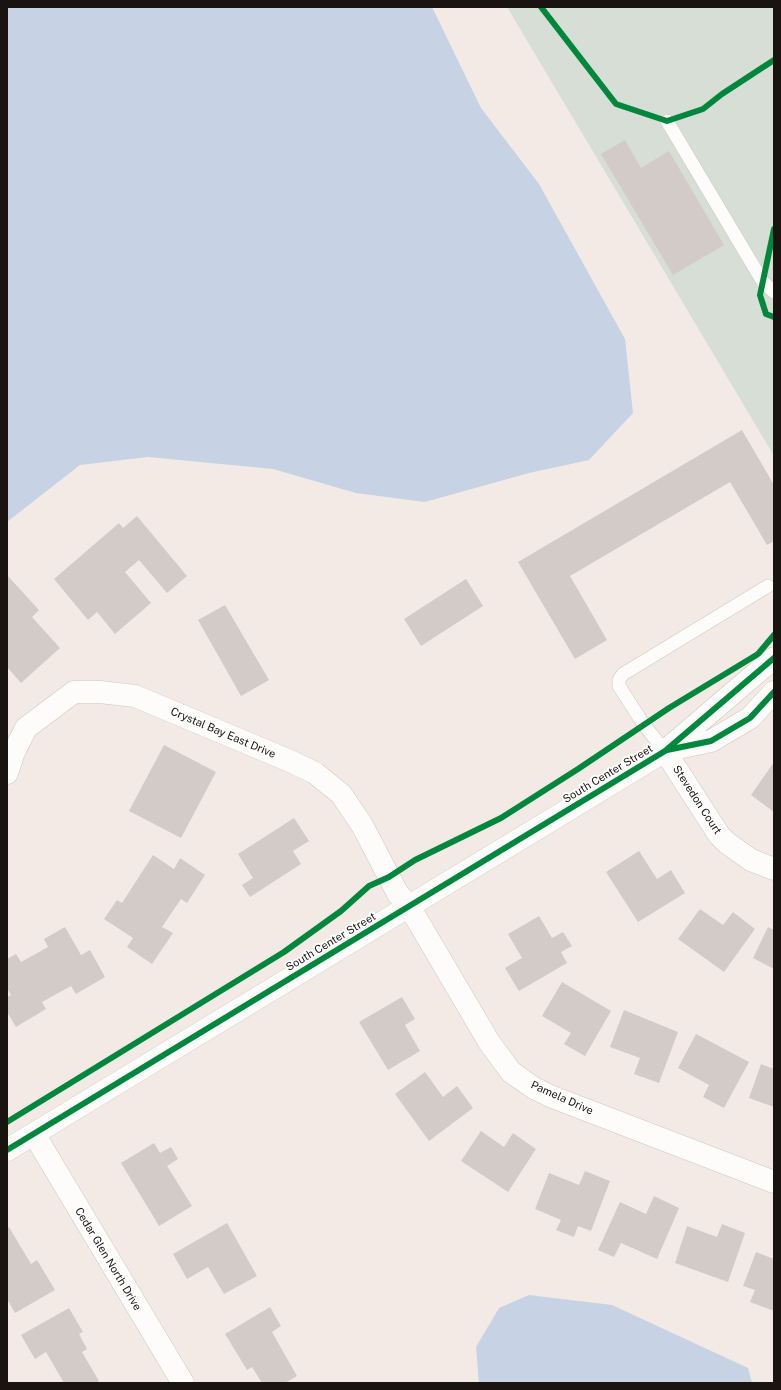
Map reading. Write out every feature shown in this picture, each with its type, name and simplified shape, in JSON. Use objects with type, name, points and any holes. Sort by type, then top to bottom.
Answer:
[{"type":"street","name":"South Center Street","points":[[7,1150],[665,751],[774,658]]},
{"type":"street","name":"Crystal Bay East Drive","points":[[7,773],[14,752],[26,728],[74,692],[100,692],[135,696],[290,761],[315,773],[341,794],[362,825],[398,894],[409,906]]},
{"type":"street","name":"South Center Street","points":[[665,751],[711,741],[750,718],[774,692]]},
{"type":"street","name":"Stevedon Court","points":[[665,751],[719,835],[726,843],[750,860],[774,870]]},
{"type":"street","name":"Pamela Drive","points":[[409,906],[489,1042],[511,1072],[534,1088],[550,1096],[774,1182]]},
{"type":"street","name":"Cedar Glen North Drive","points":[[34,1134],[183,1383]]},
{"type":"lane","points":[[667,121],[763,282],[774,292]]},
{"type":"lane","points":[[665,751],[644,725],[619,686],[619,680],[623,674],[768,586]]},
{"type":"shaded area","points":[[507,7],[774,7],[774,456]]},
{"type":"water","points":[[7,7],[432,7],[481,108],[539,184],[625,339],[633,413],[589,460],[529,473],[425,502],[356,493],[273,469],[148,457],[80,465],[7,522]]},
{"type":"water","points":[[529,1295],[612,1305],[748,1368],[752,1383],[479,1383],[476,1347],[499,1308]]},
{"type":"building","points":[[625,140],[641,168],[669,151],[724,245],[673,275],[601,154]]},
{"type":"building","points":[[742,430],[774,485],[774,541],[767,545],[730,482],[570,576],[607,640],[575,659],[518,562]]},
{"type":"building","points":[[137,516],[187,576],[167,593],[139,560],[125,572],[151,603],[115,634],[97,612],[88,620],[54,579],[119,523],[123,528]]},
{"type":"building","points":[[7,575],[39,610],[32,617],[60,648],[21,683],[7,667]]},
{"type":"building","points":[[466,579],[483,606],[421,646],[404,619]]},
{"type":"building","points":[[225,605],[269,680],[241,696],[198,620]]},
{"type":"building","points":[[164,745],[216,772],[181,838],[129,811]]},
{"type":"building","points":[[774,762],[774,812],[751,795]]},
{"type":"building","points":[[294,818],[309,841],[293,851],[301,864],[250,897],[242,885],[253,878],[238,854]]},
{"type":"building","points":[[639,851],[657,879],[671,870],[685,893],[638,922],[606,872]]},
{"type":"building","points":[[153,855],[174,869],[180,858],[205,875],[187,903],[181,899],[162,927],[173,933],[152,964],[127,947],[133,938],[104,919],[117,900],[122,903]]},
{"type":"building","points":[[700,909],[723,925],[733,912],[755,929],[724,972],[678,939]]},
{"type":"building","points":[[539,916],[552,938],[563,932],[572,946],[561,952],[567,963],[519,991],[505,968],[522,958],[508,934]]},
{"type":"building","points":[[65,927],[81,955],[90,950],[105,977],[76,994],[71,986],[42,1002],[46,1009],[16,1027],[7,1012],[7,997],[11,995],[7,988],[7,959],[16,954],[21,962],[48,947],[44,939]]},
{"type":"building","points":[[768,927],[774,930],[774,969],[753,958]]},
{"type":"building","points":[[562,982],[611,1011],[585,1056],[564,1044],[571,1033],[542,1016]]},
{"type":"building","points":[[402,997],[415,1019],[405,1025],[420,1051],[388,1070],[359,1022]]},
{"type":"building","points":[[624,1010],[678,1032],[659,1083],[634,1074],[640,1058],[610,1047]]},
{"type":"building","points":[[696,1034],[749,1062],[724,1108],[703,1097],[709,1085],[678,1068]]},
{"type":"building","points":[[761,1064],[774,1069],[774,1107],[749,1098]]},
{"type":"building","points":[[425,1072],[443,1097],[457,1086],[473,1108],[429,1141],[395,1094]]},
{"type":"building","points":[[481,1131],[504,1147],[513,1133],[536,1149],[508,1192],[461,1161]]},
{"type":"building","points":[[154,1143],[160,1153],[171,1147],[178,1159],[167,1166],[192,1206],[159,1226],[121,1163]]},
{"type":"building","points":[[585,1171],[610,1181],[591,1231],[578,1226],[574,1237],[556,1230],[561,1220],[535,1209],[549,1173],[579,1185]]},
{"type":"building","points":[[654,1196],[679,1208],[657,1259],[621,1243],[614,1257],[598,1250],[620,1202],[646,1214]]},
{"type":"building","points":[[227,1223],[257,1276],[224,1294],[208,1267],[187,1279],[173,1254]]},
{"type":"building","points":[[722,1224],[745,1233],[728,1282],[675,1263],[687,1226],[717,1237]]},
{"type":"building","points":[[9,1227],[31,1264],[37,1260],[55,1290],[15,1313],[7,1299],[7,1229]]},
{"type":"building","points":[[756,1252],[774,1259],[774,1311],[750,1302],[755,1290],[743,1286]]},
{"type":"building","points":[[270,1307],[281,1326],[272,1332],[297,1376],[285,1383],[262,1383],[252,1367],[247,1370],[225,1334]]},
{"type":"building","points":[[69,1308],[83,1332],[79,1334],[87,1349],[82,1352],[99,1381],[96,1383],[64,1383],[46,1352],[35,1359],[21,1335]]},
{"type":"cycle path","points":[[541,7],[616,104],[667,121],[703,109],[722,94],[774,60]]},
{"type":"cycle path","points":[[774,229],[760,295],[766,314],[774,317]]},
{"type":"cycle path","points":[[7,1122],[284,952],[341,911],[369,886],[389,877],[415,860],[501,818],[669,708],[758,654],[774,635]]},
{"type":"cycle path","points":[[7,1150],[665,751],[774,658]]},
{"type":"cycle path","points":[[667,750],[711,741],[750,718],[774,692]]}]
